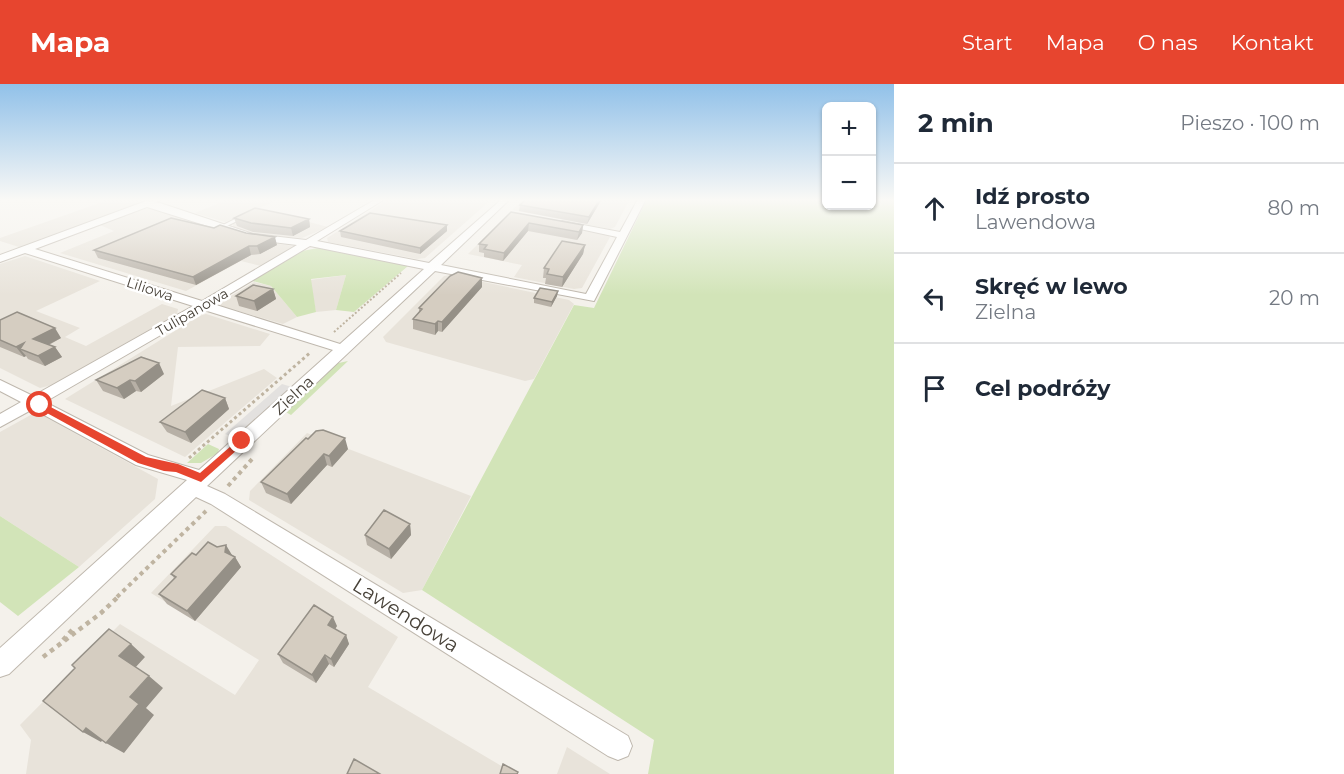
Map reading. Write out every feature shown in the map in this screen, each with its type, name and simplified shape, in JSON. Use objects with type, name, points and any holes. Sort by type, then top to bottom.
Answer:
[{"type":"street","points":[[0,260],[75,231]]},
{"type":"street","points":[[231,231],[252,237],[310,243],[434,266],[590,298],[625,231]]},
{"type":"street","name":"Tulipanowa","points":[[0,421],[329,231]]},
{"type":"street","name":"Zielna","points":[[0,665],[196,483],[474,231]]},
{"type":"street","points":[[601,231],[623,235]]},
{"type":"street","name":"Liliowa","points":[[26,250],[343,349]]},
{"type":"street","name":"Lawendowa","points":[[0,385],[142,460],[164,467],[178,468],[218,500],[618,746]]},
{"type":"path","points":[[56,647],[101,613],[218,500],[242,469]]},
{"type":"shaded area","points":[[19,231],[67,231],[22,248],[0,241],[0,238]]},
{"type":"shaded area","points":[[114,231],[218,231],[242,240],[295,246],[261,266],[241,261],[186,291],[60,253]]},
{"type":"shaded area","points":[[245,231],[318,231],[302,238],[253,234]]},
{"type":"shaded area","points":[[338,231],[455,231],[425,258],[417,259],[328,242],[327,238]]},
{"type":"shaded area","points":[[491,231],[588,231],[610,237],[582,288],[574,289],[514,277],[522,265],[468,254]]},
{"type":"shaded area","points":[[25,256],[100,281],[36,311],[80,328],[65,337],[86,346],[162,304],[178,309],[177,314],[52,385],[40,388],[0,368],[0,264]]},
{"type":"shaded area","points":[[346,275],[336,310],[316,312],[310,280]]},
{"type":"shaded area","points":[[450,275],[569,300],[574,304],[534,379],[525,381],[386,342],[383,337],[444,276]]},
{"type":"shaded area","points":[[254,282],[271,286],[297,317],[283,324],[221,306],[221,302]]},
{"type":"shaded area","points":[[206,314],[270,334],[260,346],[178,347],[171,406],[264,369],[277,378],[185,457],[65,399],[199,316]]},
{"type":"shaded area","points":[[282,384],[292,387],[236,438],[225,434]]},
{"type":"shaded area","points":[[36,412],[158,479],[155,499],[79,567],[0,516],[0,432]]},
{"type":"shaded area","points":[[307,433],[471,496],[422,590],[403,593],[249,500],[250,491]]},
{"type":"shaded area","points":[[215,526],[226,526],[398,637],[368,687],[515,774],[26,774],[31,740],[20,725],[120,624],[235,695],[259,660],[151,593]]},
{"type":"shaded area","points":[[567,747],[610,774],[557,774]]},
{"type":"green space","points":[[631,231],[894,231],[894,774],[648,774],[654,740],[422,590],[574,305],[594,308]]},
{"type":"green space","points":[[318,248],[408,266],[354,312],[336,310],[346,275],[311,279],[316,312],[297,317],[271,286],[249,280],[302,251]]},
{"type":"green space","points":[[348,361],[291,415],[284,411],[334,364]]},
{"type":"green space","points":[[208,444],[219,449],[218,453],[201,463],[187,463]]},
{"type":"green space","points":[[0,516],[79,567],[18,616],[0,602]]},
{"type":"building","points":[[139,231],[240,231],[275,237],[257,246],[249,246],[193,277],[94,250]]},
{"type":"building","points":[[341,231],[440,231],[420,248]]},
{"type":"building","points":[[492,231],[522,231],[504,253],[484,249],[487,245],[479,244]]},
{"type":"building","points":[[562,241],[585,245],[563,277],[547,274],[549,269],[544,268]]},
{"type":"building","points":[[458,272],[482,278],[442,322],[438,321],[435,324],[413,319],[422,309],[419,308],[450,276]]},
{"type":"building","points":[[253,285],[273,289],[254,301],[236,296]]},
{"type":"building","points":[[540,288],[558,291],[552,302],[534,298]]},
{"type":"building","points":[[17,312],[55,328],[33,339],[55,347],[38,356],[20,349],[24,343],[16,347],[0,340],[0,320]]},
{"type":"building","points":[[141,357],[159,363],[135,381],[130,380],[117,388],[96,380]]},
{"type":"building","points":[[202,390],[225,398],[185,432],[160,422]]},
{"type":"building","points":[[323,430],[345,438],[329,456],[324,454],[287,494],[261,482],[306,438],[308,439],[316,431]]},
{"type":"building","points":[[384,510],[410,524],[389,549],[365,535]]},
{"type":"building","points":[[208,542],[217,547],[226,545],[225,552],[235,557],[187,611],[159,594],[176,577],[171,574],[192,553],[196,555]]},
{"type":"building","points":[[314,605],[333,617],[328,625],[346,635],[331,659],[325,655],[312,675],[278,654]]},
{"type":"building","points":[[109,629],[131,644],[119,656],[149,676],[130,697],[139,704],[106,743],[86,728],[83,732],[43,701],[75,668],[72,665]]},
{"type":"building","points":[[354,759],[380,774],[347,774]]},
{"type":"building","points":[[503,764],[518,772],[517,774],[500,774]]},
{"type":"route","points":[[40,405],[142,460],[164,467],[178,468],[201,478],[242,441]]}]
